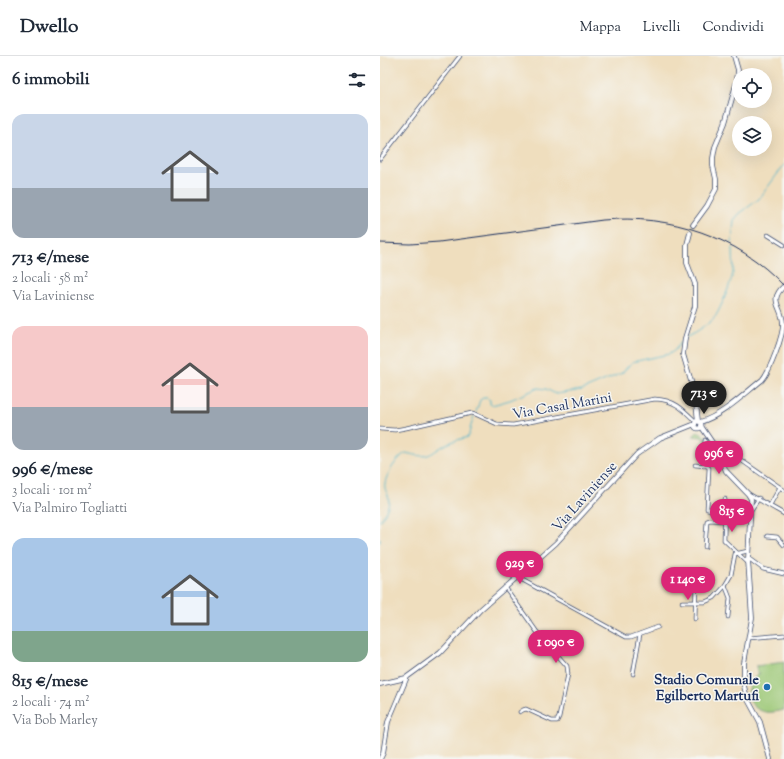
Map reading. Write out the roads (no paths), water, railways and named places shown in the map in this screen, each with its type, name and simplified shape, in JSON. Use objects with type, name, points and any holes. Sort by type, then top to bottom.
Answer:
[{"type":"street","points":[[380,158],[460,56]]},
{"type":"street","points":[[693,225],[713,196],[716,187],[713,158],[738,79],[738,70],[734,56]]},
{"type":"street","points":[[690,233],[686,260],[695,284],[695,306],[685,338],[683,354],[695,395],[698,424],[717,450],[727,472],[747,492],[784,514]]},
{"type":"street","points":[[768,235],[784,245]]},
{"type":"street","name":"Via Laviniense","points":[[406,678],[440,653],[476,613],[559,540],[638,453],[657,440],[688,426],[708,420],[719,414],[762,380],[768,373],[774,358],[783,325],[776,302],[777,295],[784,286]]},
{"type":"street","name":"Via Casal Marini","points":[[380,429],[406,428],[472,413],[499,424],[513,425],[654,399],[666,400],[676,404],[698,424]]},
{"type":"street","points":[[704,466],[705,440]]},
{"type":"street","points":[[735,456],[784,490]]},
{"type":"street","points":[[695,465],[708,466],[709,469],[707,509],[710,511],[735,514]]},
{"type":"street","points":[[770,505],[780,487]]},
{"type":"street","points":[[747,492],[750,498],[748,563],[752,612],[744,666],[744,690],[760,720],[770,759]]},
{"type":"street","points":[[750,511],[758,498]]},
{"type":"street","points":[[725,499],[724,540],[748,563]]},
{"type":"street","points":[[705,547],[707,522],[709,520],[724,521]]},
{"type":"street","points":[[767,536],[777,537],[784,545]]},
{"type":"street","points":[[682,602],[704,602],[711,600],[725,585],[732,571],[734,556],[738,553],[748,551]]},
{"type":"street","points":[[748,558],[763,569],[784,574]]},
{"type":"street","points":[[517,577],[625,636],[631,637],[658,627]]},
{"type":"street","points":[[695,619],[696,583]]},
{"type":"street","points":[[725,585],[730,598],[728,617]]},
{"type":"street","points":[[505,587],[536,631],[564,661],[568,669],[557,721],[552,721],[526,709],[520,712]]},
{"type":"street","points":[[633,674],[640,634]]},
{"type":"street","points":[[749,638],[784,635]]},
{"type":"street","points":[[380,684],[406,678]]},
{"type":"street","points":[[380,759],[383,754],[389,720],[406,678]]},
{"type":"waterway","points":[[732,243],[734,220],[739,214],[759,199],[784,165]]},
{"type":"waterway","points":[[687,337],[706,325],[715,317],[726,295],[733,273],[733,248]]},
{"type":"waterway","points":[[476,412],[480,400],[483,398],[490,400],[490,404],[492,405],[510,400],[538,388],[546,389],[556,394],[582,390],[622,373],[632,362],[669,354],[674,351],[682,341]]},
{"type":"waterway","points":[[380,521],[389,502],[385,489],[385,483],[393,466],[399,458],[406,453],[426,456],[451,442],[468,437],[474,416]]},
{"type":"railway","points":[[380,243],[410,244],[439,242],[603,220],[628,219],[653,221],[677,225],[701,232],[724,242],[746,254],[766,269],[784,286]]},
{"type":"place","name":"Stadio Comunale Egilberto Martufi","points":[[767,687]]}]
